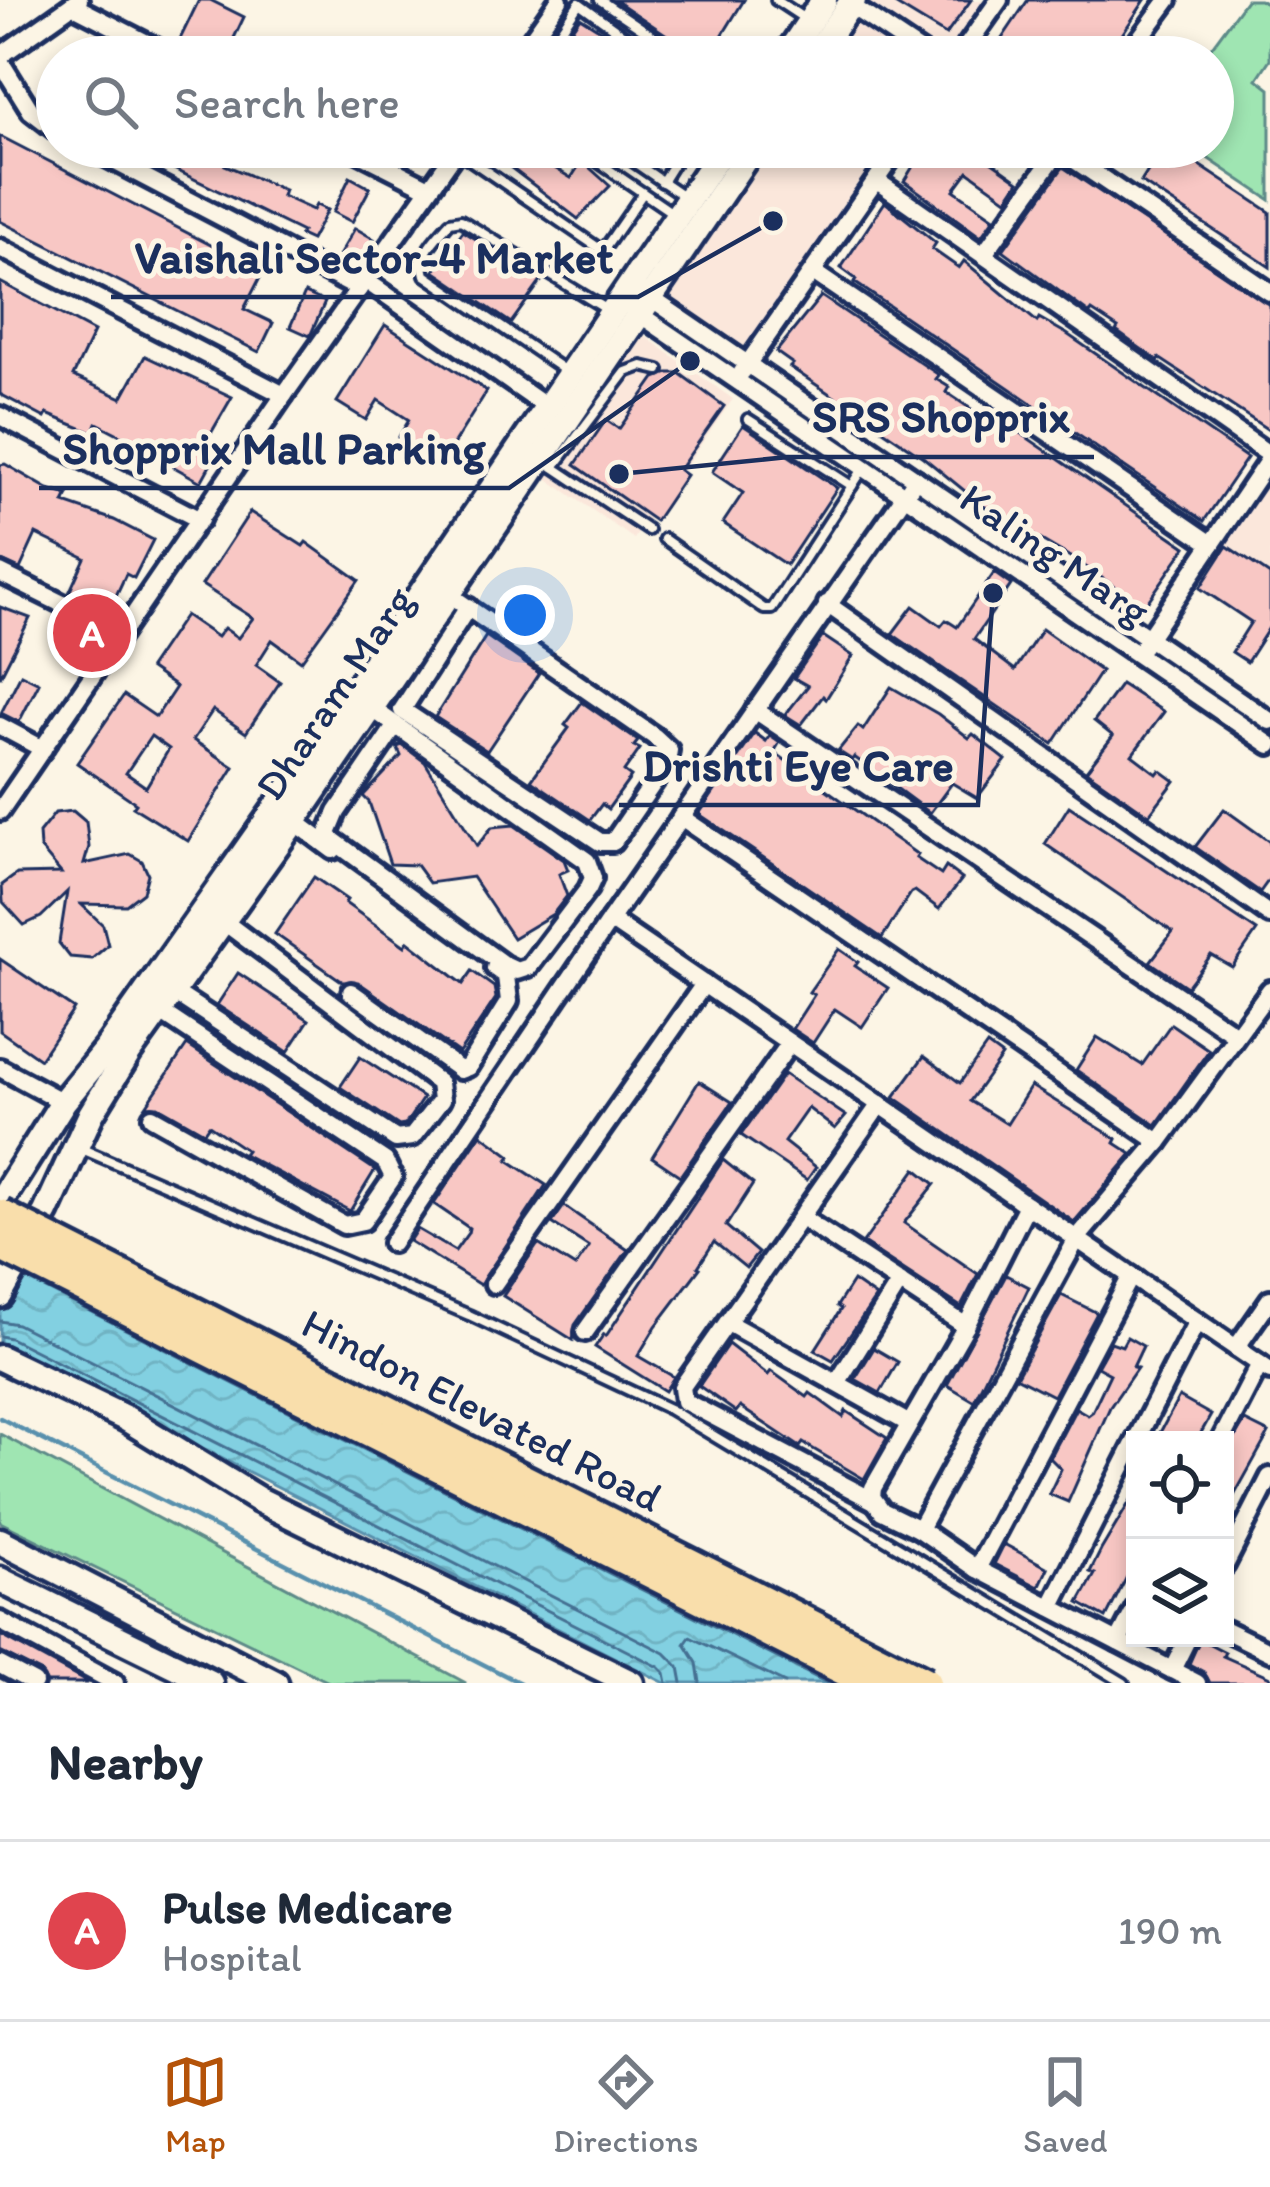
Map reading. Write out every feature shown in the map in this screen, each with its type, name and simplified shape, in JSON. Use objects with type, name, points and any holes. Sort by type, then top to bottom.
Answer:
[{"type":"highway","name":"Hindon Elevated Road","points":[[2,1203],[925,1683]]},
{"type":"highway","name":"Hindon Elevated Road","points":[[0,1245],[872,1683]]},
{"type":"street","points":[[534,36],[559,0]]},
{"type":"street","points":[[974,36],[999,0]]},
{"type":"street","points":[[1141,36],[1168,0]]},
{"type":"street","points":[[36,115],[0,59],[76,2],[137,36]]},
{"type":"street","points":[[803,36],[827,6]]},
{"type":"street","points":[[819,36],[827,6]]},
{"type":"street","points":[[827,6],[886,36]]},
{"type":"street","points":[[129,168],[362,284],[548,407]]},
{"type":"street","points":[[389,168],[429,188]]},
{"type":"street","points":[[0,812],[444,168]]},
{"type":"street","name":"Dharam Marg","points":[[420,617],[458,601],[547,463],[631,302],[710,168]]},
{"type":"street","name":"Dharam Marg","points":[[0,1295],[46,1212],[75,1146],[157,1000],[420,617],[548,407],[736,168]]},
{"type":"street","points":[[736,380],[885,168]]},
{"type":"street","points":[[984,254],[1046,168]]},
{"type":"street","points":[[1089,168],[1270,292]]},
{"type":"street","points":[[877,181],[1270,456],[1137,654]]},
{"type":"street","points":[[0,248],[284,395]]},
{"type":"street","points":[[813,272],[1212,544]]},
{"type":"street","name":"Kaling Marg","points":[[631,302],[747,364],[1270,721]]},
{"type":"street","name":"Kaling Marg","points":[[631,302],[736,380],[1270,745]]},
{"type":"street","points":[[0,416],[200,520]]},
{"type":"street","points":[[392,1243],[916,479]]},
{"type":"street","points":[[0,573],[121,633]]},
{"type":"street","points":[[458,601],[669,750],[667,763],[613,842],[600,842],[402,710],[458,601]]},
{"type":"street","points":[[827,604],[1270,915]]},
{"type":"street","points":[[362,701],[396,725],[587,861],[593,878],[588,889],[529,967],[517,971],[504,965],[327,836],[337,812],[396,725]]},
{"type":"street","points":[[755,710],[1236,1035]]},
{"type":"street","points":[[0,726],[43,748]]},
{"type":"street","points":[[285,814],[506,976],[510,988],[509,1001],[468,1067],[460,1070],[351,992]]},
{"type":"street","name":"Dharam Marg","points":[[2,1203],[63,1102],[223,920],[285,814]]},
{"type":"street","points":[[681,817],[1159,1142]]},
{"type":"street","points":[[157,1000],[396,1139],[412,1137],[441,1100],[439,1083],[223,920]]},
{"type":"street","points":[[610,920],[1265,1367],[1226,1431]]},
{"type":"street","points":[[494,1284],[704,984]]},
{"type":"street","points":[[919,1528],[1078,1237],[1159,1142],[1270,990]]},
{"type":"street","points":[[152,1118],[344,1225],[363,1221],[393,1177],[385,1161],[157,1000]]},
{"type":"street","points":[[585,1333],[790,1043]]},
{"type":"street","points":[[0,1068],[63,1102]]},
{"type":"street","points":[[880,1104],[682,1387],[684,1401],[874,1502],[977,1569],[1197,1683]]},
{"type":"street","points":[[874,1502],[873,1488],[967,1326],[1027,1205]]},
{"type":"street","points":[[802,1218],[967,1326]]},
{"type":"street","points":[[977,1569],[1131,1276]]},
{"type":"street","points":[[837,1383],[900,1282]]},
{"type":"street","points":[[1236,1348],[1270,1299]]},
{"type":"street","points":[[1140,1431],[1197,1321]]},
{"type":"street","points":[[728,1323],[908,1424]]},
{"type":"street","points":[[0,1358],[127,1419],[257,1499],[632,1683]]},
{"type":"street","points":[[1051,1607],[1126,1459]]},
{"type":"street","points":[[1234,1551],[1263,1506],[1270,1478]]},
{"type":"street","points":[[0,1540],[275,1683]]},
{"type":"street","points":[[0,1580],[210,1683]]},
{"type":"street","points":[[0,1621],[115,1683]]},
{"type":"street","points":[[1118,1642],[1126,1626]]},
{"type":"street","points":[[1234,1634],[1270,1652]]},
{"type":"street","points":[[1172,1670],[1184,1647]]},
{"type":"street","points":[[0,1664],[34,1683]]},
{"type":"lane","points":[[600,0],[653,36]]},
{"type":"lane","points":[[776,0],[827,6]]},
{"type":"lane","points":[[558,36],[580,2],[626,36]]},
{"type":"lane","points":[[483,168],[604,251],[643,193]]},
{"type":"lane","points":[[607,168],[643,193],[683,208]]},
{"type":"lane","points":[[642,168],[662,182],[683,208]]},
{"type":"lane","points":[[662,182],[671,168]]},
{"type":"lane","points":[[571,374],[424,274],[425,252],[450,222],[461,220],[631,302]]},
{"type":"lane","points":[[649,530],[547,463],[616,381],[642,366],[658,370]]},
{"type":"lane","points":[[748,419],[852,486]]},
{"type":"lane","points":[[664,539],[764,609],[772,609],[864,467]]},
{"type":"lane","points":[[75,1146],[489,1324],[669,1409],[1124,1683]]},
{"type":"shaded area","points":[[863,0],[983,0],[958,36],[839,36]]},
{"type":"shaded area","points":[[750,168],[869,168],[744,349],[664,296]]},
{"type":"shaded area","points":[[643,335],[733,399],[634,539],[542,475]]},
{"type":"shaded area","points":[[1270,465],[1270,579],[1217,545]]},
{"type":"green space","points":[[1246,0],[1260,0],[1270,7],[1270,59],[1257,79],[1270,89],[1270,200],[1222,168],[1234,168],[1234,36],[1219,36]]},
{"type":"green space","points":[[0,1434],[466,1683],[331,1683],[0,1522]]},
{"type":"water","points":[[0,1235],[890,1683],[665,1683],[0,1346]]},
{"type":"building","points":[[199,0],[210,0],[244,17],[235,36],[181,36]]},
{"type":"building","points":[[615,0],[744,0],[722,36],[668,36]]},
{"type":"building","points":[[888,0],[971,0],[946,35]]},
{"type":"building","points":[[1028,0],[1145,0],[1121,36],[1004,36]]},
{"type":"building","points":[[580,17],[610,36],[567,36]]},
{"type":"building","points":[[0,136],[36,155],[36,168],[62,168],[263,272],[244,309],[273,323],[259,352],[0,221]]},
{"type":"building","points":[[232,168],[284,190],[282,196],[313,210],[316,205],[327,210],[311,240],[174,169]]},
{"type":"building","points":[[511,168],[555,168],[571,178],[577,168],[590,168],[610,186],[578,219]]},
{"type":"building","points":[[912,168],[1001,168],[1019,181],[1007,199],[968,171],[954,190],[994,218],[981,237],[904,181]]},
{"type":"building","points":[[1064,168],[1270,305],[1270,431],[1158,361],[1003,250]]},
{"type":"building","points":[[1150,168],[1204,168],[1270,212],[1270,267],[1141,182]]},
{"type":"building","points":[[350,177],[370,188],[352,222],[333,212]]},
{"type":"building","points":[[885,202],[936,243],[932,249],[959,268],[964,261],[1037,322],[1039,318],[1067,334],[1247,458],[1204,521],[854,282],[841,268]]},
{"type":"building","points":[[355,228],[374,239],[354,272],[336,261]]},
{"type":"building","points":[[463,231],[542,280],[511,323],[434,271]]},
{"type":"building","points":[[0,282],[94,332],[73,376],[122,398],[145,356],[232,397],[206,442],[219,449],[201,482],[140,448],[137,455],[118,445],[122,436],[97,423],[93,433],[47,414],[45,418],[0,394]]},
{"type":"building","points":[[305,293],[325,302],[310,336],[290,327]]},
{"type":"building","points":[[821,296],[939,375],[936,379],[949,387],[946,392],[986,419],[990,412],[1186,547],[1141,611],[1114,595],[1118,589],[982,505],[923,457],[790,367],[793,364],[776,352]]},
{"type":"building","points":[[385,325],[487,391],[439,467],[397,440],[409,420],[378,400],[366,420],[337,402]]},
{"type":"building","points":[[679,373],[724,406],[679,470],[686,475],[655,521],[575,465],[606,420],[619,429],[655,378]]},
{"type":"building","points":[[743,425],[837,488],[786,565],[723,523],[743,493],[712,472]]},
{"type":"building","points":[[0,465],[68,495],[64,503],[153,540],[134,578],[126,574],[108,613],[69,593],[85,558],[36,534],[20,569],[0,560]]},
{"type":"building","points":[[250,512],[303,546],[306,542],[359,580],[301,661],[272,640],[256,665],[280,682],[246,733],[213,710],[193,740],[234,767],[188,841],[133,807],[136,803],[77,763],[124,695],[156,717],[176,687],[149,668],[185,615],[217,637],[224,628],[238,638],[253,618],[202,585]],"holes":[[[151,736],[169,749],[146,787],[126,773]]]},
{"type":"building","points":[[1227,546],[1270,575],[1270,626],[1247,662],[1232,652],[1251,622],[1200,588]]},
{"type":"building","points":[[994,573],[1011,585],[974,639],[1015,670],[1042,629],[1101,671],[1053,744],[892,634],[913,606],[941,626],[946,620],[957,627]]},
{"type":"building","points":[[0,607],[30,618],[0,677]]},
{"type":"building","points":[[486,636],[539,673],[487,751],[435,717]]},
{"type":"building","points":[[823,636],[853,656],[826,699],[823,696],[801,725],[785,715],[808,686],[794,678]]},
{"type":"building","points":[[21,674],[39,683],[19,722],[1,713]]},
{"type":"building","points":[[1121,684],[1164,712],[1132,755],[1175,781],[1149,815],[1086,771],[1113,736],[1094,721]]},
{"type":"building","points":[[891,687],[969,738],[973,734],[1006,760],[977,798],[952,783],[930,813],[854,757],[838,751],[858,726],[863,730]]},
{"type":"building","points":[[582,702],[638,741],[634,746],[640,749],[624,772],[631,777],[608,809],[602,804],[590,820],[531,780]]},
{"type":"building","points":[[755,733],[766,741],[770,735],[780,742],[774,752],[918,855],[916,858],[941,875],[946,867],[962,879],[939,909],[915,891],[911,893],[882,938],[699,814]]},
{"type":"building","points":[[402,745],[425,762],[477,846],[492,827],[514,825],[564,860],[568,870],[559,874],[567,896],[553,914],[513,938],[472,877],[429,883],[416,865],[390,864],[363,796],[401,756],[397,747]]},
{"type":"building","points":[[1069,806],[1257,931],[1232,967],[1211,955],[1187,987],[1150,962],[1173,932],[1045,844]]},
{"type":"building","points":[[1224,809],[1270,842],[1270,878],[1260,892],[1195,847]]},
{"type":"building","points":[[73,811],[86,822],[89,847],[84,864],[130,854],[142,861],[148,874],[143,892],[126,905],[81,904],[103,925],[108,945],[92,959],[70,957],[59,943],[67,892],[41,917],[24,925],[3,902],[2,885],[17,874],[61,873],[40,848],[39,833],[55,813]]},
{"type":"building","points":[[314,877],[463,984],[472,971],[494,987],[496,998],[459,1053],[358,982],[343,982],[275,934]]},
{"type":"building","points":[[839,949],[888,988],[862,1027],[835,1009],[813,1043],[792,1029],[814,995],[809,992]]},
{"type":"building","points":[[0,959],[74,1009],[40,1059],[0,1031]]},
{"type":"building","points":[[238,973],[309,1020],[288,1052],[217,1005]]},
{"type":"building","points":[[1171,1024],[1209,1050],[1156,1125],[1076,1070],[1097,1037],[1142,1065]]},
{"type":"building","points":[[187,1045],[375,1170],[350,1211],[243,1154],[246,1150],[209,1125],[204,1132],[158,1106],[146,1106]]},
{"type":"building","points":[[987,1045],[1002,1056],[970,1101],[1007,1124],[1031,1086],[1117,1139],[1115,1143],[1132,1154],[1074,1222],[894,1097],[924,1056],[960,1083]]},
{"type":"building","points":[[360,1057],[423,1098],[405,1125],[399,1126],[340,1087]]},
{"type":"building","points":[[784,1074],[846,1116],[835,1129],[808,1108],[784,1142],[816,1167],[807,1180],[741,1135]]},
{"type":"building","points":[[699,1081],[732,1102],[680,1176],[652,1157]]},
{"type":"building","points":[[481,1134],[511,1156],[508,1160],[546,1185],[480,1285],[409,1241],[417,1229],[455,1251],[468,1233],[469,1228],[434,1204]]},
{"type":"building","points":[[723,1160],[753,1184],[726,1226],[758,1253],[746,1268],[714,1242],[656,1326],[638,1356],[674,1377],[665,1391],[595,1347]]},
{"type":"building","points":[[916,1169],[935,1184],[904,1223],[978,1274],[961,1307],[863,1243]]},
{"type":"building","points":[[564,1206],[628,1250],[575,1325],[573,1340],[503,1296],[538,1244],[575,1267],[589,1247],[552,1223]]},
{"type":"building","points":[[1006,1275],[1029,1287],[974,1401],[947,1385]]},
{"type":"building","points":[[853,1281],[876,1297],[833,1360],[815,1350]]},
{"type":"building","points":[[1061,1295],[1097,1313],[1053,1396],[1016,1377]]},
{"type":"building","points":[[1127,1337],[1143,1346],[1133,1367],[1137,1368],[1110,1407],[1068,1502],[1049,1494],[1061,1469],[1050,1458],[1076,1408],[1088,1415],[1092,1412],[1110,1374],[1097,1367],[1111,1342],[1122,1346]]},
{"type":"building","points":[[728,1344],[768,1375],[771,1371],[807,1397],[810,1393],[843,1417],[846,1411],[887,1438],[864,1479],[803,1443],[800,1447],[740,1407],[736,1412],[699,1386]]},
{"type":"building","points":[[874,1348],[898,1362],[880,1393],[855,1379]]},
{"type":"building","points":[[1179,1397],[1211,1415],[1202,1431],[1161,1431]]},
{"type":"building","points":[[1245,1421],[1269,1433],[1234,1496],[1234,1438]]},
{"type":"building","points":[[1126,1508],[1126,1579],[1106,1618],[1079,1603],[1095,1574],[1090,1572]]},
{"type":"building","points":[[1004,1544],[1048,1568],[1039,1587],[994,1564]]},
{"type":"building","points":[[0,1635],[88,1683],[47,1683],[40,1672],[0,1652]]},
{"type":"building","points":[[1196,1647],[1215,1647],[1225,1652],[1223,1656],[1270,1677],[1270,1683],[1210,1683],[1204,1672],[1189,1664]]},
{"type":"waterway","points":[[0,1418],[520,1683]]},
{"type":"place","name":"Vaishali Sector-4 Market","points":[[773,221]]},
{"type":"place","name":"Shopprix Mall Parking","points":[[690,361]]},
{"type":"place","name":"SRS Shopprix","points":[[619,474]]},
{"type":"place","name":"Drishti Eye Care","points":[[993,593]]},
{"type":"place","name":"Pulse Medicare","points":[[92,633]]}]
